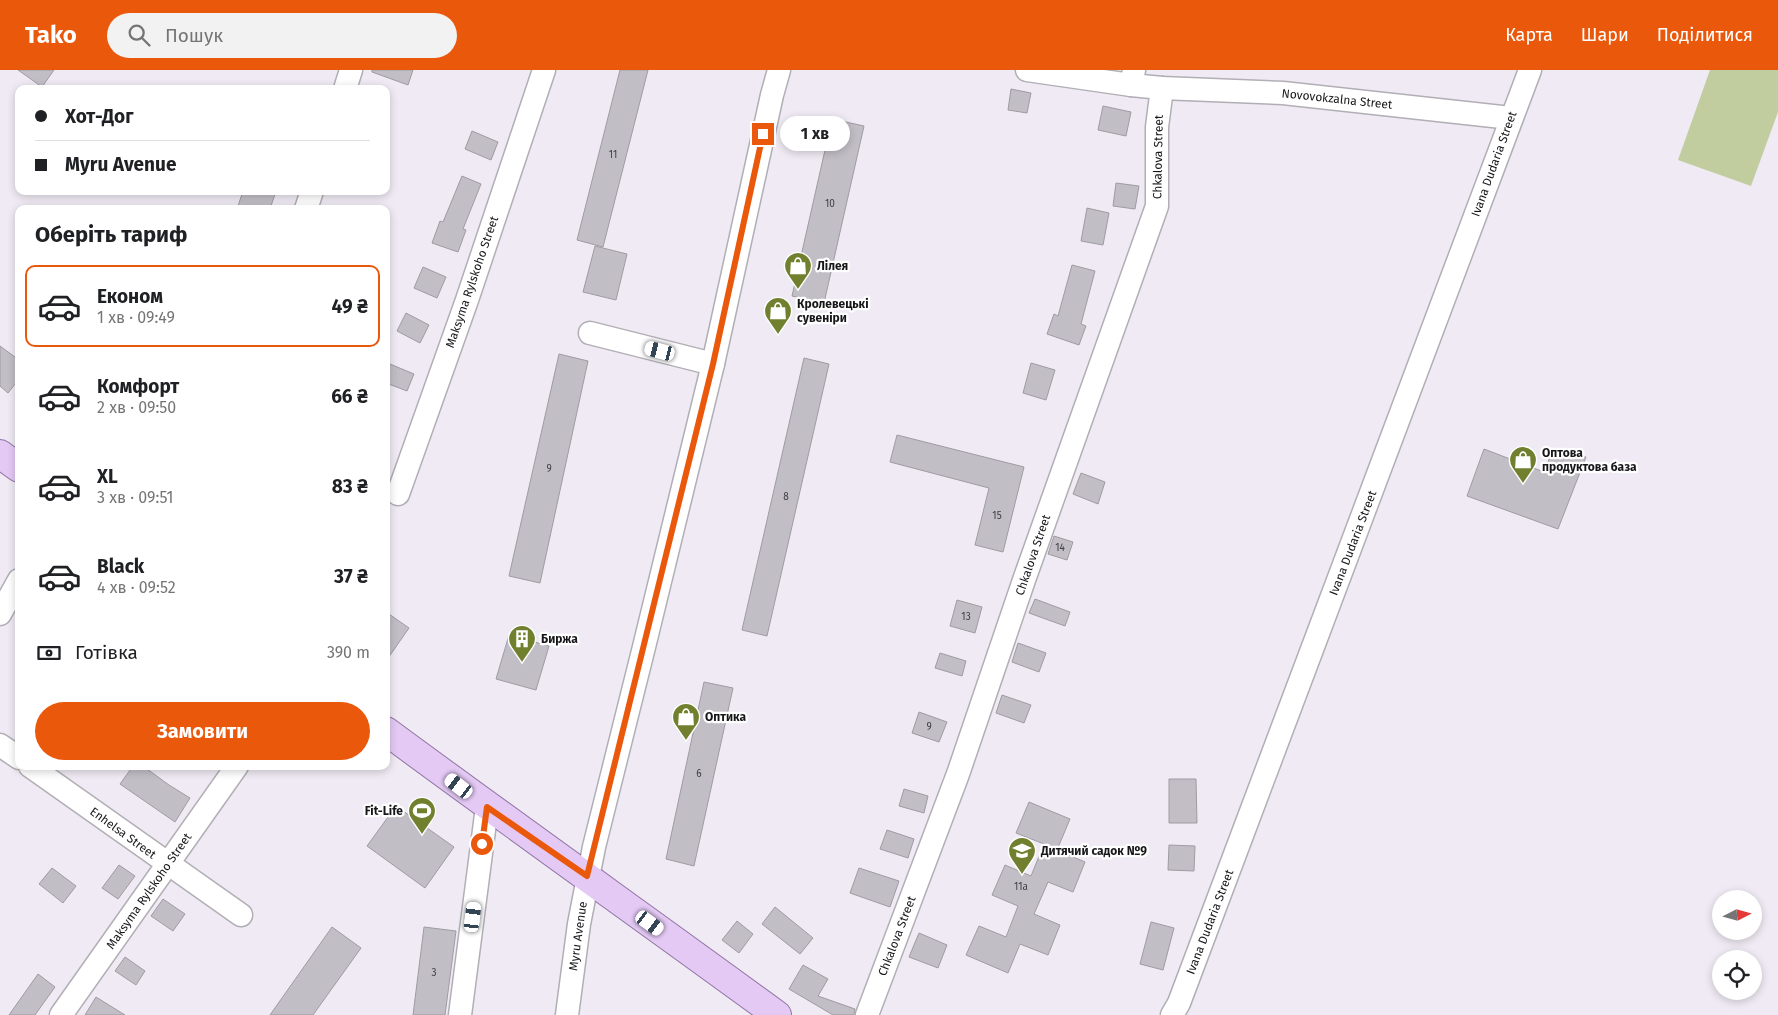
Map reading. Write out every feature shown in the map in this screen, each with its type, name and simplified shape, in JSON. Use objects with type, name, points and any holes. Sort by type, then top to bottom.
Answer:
[{"type":"main road","points":[[0,454],[15,465]]},
{"type":"main road","points":[[390,734],[487,807],[587,876],[777,1015]]},
{"type":"street","points":[[346,85],[351,70]]},
{"type":"street","name":"Maksyma Rylskoho Street","points":[[398,494],[467,300],[544,70]]},
{"type":"street","name":"Myru Avenue","points":[[566,1015],[587,876],[713,364],[779,70]]},
{"type":"street","name":"Novovokzalna Street","points":[[1027,70],[1133,77],[1162,88],[1282,93],[1511,118]]},
{"type":"street","name":"Ivana Dudaria Street","points":[[1172,1015],[1179,1003],[1530,70]]},
{"type":"street","name":"Chkalova Street","points":[[867,1015],[958,774],[1027,571],[1157,206],[1157,127],[1162,88]]},
{"type":"street","points":[[590,333],[713,364]]},
{"type":"street","points":[[0,614],[15,587]]},
{"type":"street","points":[[0,744],[15,755]]},
{"type":"street","name":"Enhelsa Street","points":[[36,770],[241,915]]},
{"type":"street","name":"Maksyma Rylskoho Street","points":[[60,1015],[234,770]]},
{"type":"street","points":[[460,1015],[487,807]]},
{"type":"green space","points":[[1710,70],[1778,70],[1778,112],[1751,186],[1678,160]]},
{"type":"building","points":[[18,70],[54,70],[43,85],[39,85]]},
{"type":"building","points":[[372,70],[413,70],[408,85],[372,72]]},
{"type":"building","points":[[620,70],[648,70],[603,247],[577,240]]},
{"type":"building","points":[[1011,89],[1031,93],[1027,113],[1008,110]]},
{"type":"building","points":[[1103,106],[1131,112],[1126,136],[1098,130]]},
{"type":"building","points":[[832,119],[864,126],[824,303],[792,296]]},
{"type":"building","points":[[472,131],[498,142],[491,160],[465,149]]},
{"type":"building","points":[[462,176],[481,184],[463,229],[466,230],[458,252],[432,243],[440,221],[443,222]]},
{"type":"building","points":[[1116,183],[1139,186],[1135,209],[1113,206]]},
{"type":"building","points":[[242,195],[275,195],[271,205],[238,205]]},
{"type":"building","points":[[1087,208],[1109,213],[1103,245],[1081,241]]},
{"type":"building","points":[[595,246],[627,254],[616,300],[583,292]]},
{"type":"building","points":[[1072,265],[1095,271],[1081,324],[1086,326],[1079,345],[1047,334],[1054,314],[1058,316]]},
{"type":"building","points":[[423,267],[446,277],[437,298],[414,288]]},
{"type":"building","points":[[406,313],[429,325],[420,343],[397,331]]},
{"type":"building","points":[[0,346],[15,357],[15,384],[8,393],[0,386]]},
{"type":"building","points":[[559,354],[588,361],[540,583],[509,576]]},
{"type":"building","points":[[804,358],[829,364],[767,636],[742,630]]},
{"type":"building","points":[[1031,363],[1055,370],[1046,400],[1023,393]]},
{"type":"building","points":[[390,364],[414,374],[407,391],[390,385]]},
{"type":"building","points":[[897,435],[1024,467],[1003,552],[975,545],[989,488],[890,462]]},
{"type":"building","name":"Оптова продуктова база","points":[[1484,449],[1544,472],[1553,449],[1586,457],[1558,529],[1467,496]]},
{"type":"building","points":[[1081,473],[1105,482],[1098,504],[1073,494]]},
{"type":"building","points":[[1054,536],[1073,542],[1067,560],[1048,554]]},
{"type":"building","points":[[1035,599],[1070,612],[1065,626],[1029,613]]},
{"type":"building","points":[[957,600],[982,607],[975,633],[950,626]]},
{"type":"building","points":[[390,615],[409,628],[390,655]]},
{"type":"building","name":"Биржа","points":[[509,635],[549,646],[536,690],[496,679]]},
{"type":"building","points":[[1018,643],[1046,653],[1039,672],[1012,662]]},
{"type":"building","points":[[940,653],[966,661],[962,676],[935,668]]},
{"type":"building","points":[[704,682],[733,688],[694,866],[666,859]]},
{"type":"building","points":[[1002,695],[1031,705],[1024,723],[996,713]]},
{"type":"building","points":[[919,712],[947,722],[939,742],[912,733]]},
{"type":"building","points":[[130,770],[148,770],[190,798],[175,822],[120,784]]},
{"type":"building","points":[[1169,779],[1196,779],[1197,823],[1169,823]]},
{"type":"building","points":[[904,789],[928,796],[924,813],[899,806]]},
{"type":"building","points":[[1029,802],[1070,819],[1057,850],[1085,862],[1073,892],[1048,882],[1034,914],[1060,925],[1048,955],[1020,944],[1008,973],[966,955],[979,926],[1006,937],[1018,906],[992,895],[1005,865],[1031,876],[1044,844],[1016,833]]},
{"type":"building","points":[[396,806],[454,847],[425,888],[367,846]]},
{"type":"building","points":[[887,830],[914,839],[908,858],[880,849]]},
{"type":"building","points":[[1169,845],[1195,846],[1194,871],[1168,870]]},
{"type":"building","points":[[119,865],[135,876],[118,899],[102,888]]},
{"type":"building","points":[[52,868],[76,886],[63,903],[39,884]]},
{"type":"building","points":[[859,868],[899,881],[890,907],[850,893]]},
{"type":"building","points":[[163,899],[185,914],[173,931],[151,916]]},
{"type":"building","points":[[775,907],[813,938],[800,954],[762,924]]},
{"type":"building","points":[[737,921],[753,934],[739,953],[722,940]]},
{"type":"building","points":[[1151,922],[1174,928],[1163,970],[1140,964]]},
{"type":"building","points":[[332,927],[361,948],[313,1015],[270,1015]]},
{"type":"building","points":[[424,927],[456,931],[445,1015],[413,1015]]},
{"type":"building","points":[[919,933],[947,945],[938,968],[909,957]]},
{"type":"building","points":[[125,957],[145,971],[136,985],[115,971]]},
{"type":"building","points":[[803,965],[828,979],[818,996],[855,1009],[854,1015],[833,1015],[789,989]]},
{"type":"building","points":[[38,974],[55,987],[35,1015],[9,1015]]},
{"type":"building","points":[[96,997],[125,1015],[85,1015]]},
{"type":"place","name":"Лілея","points":[[798,290]]},
{"type":"place","name":"Кролевецькі сувеніри","points":[[778,335]]},
{"type":"place","name":"Оптова продуктова база","points":[[1523,484]]},
{"type":"place","name":"Биржа","points":[[522,663]]},
{"type":"place","name":"Оптика","points":[[686,741]]},
{"type":"place","name":"Fit-Life","points":[[422,835]]},
{"type":"place","name":"Дитячий садок №9","points":[[1022,875]]},
{"type":"route","points":[[482,844],[487,807],[587,876],[713,364],[763,134]]}]
